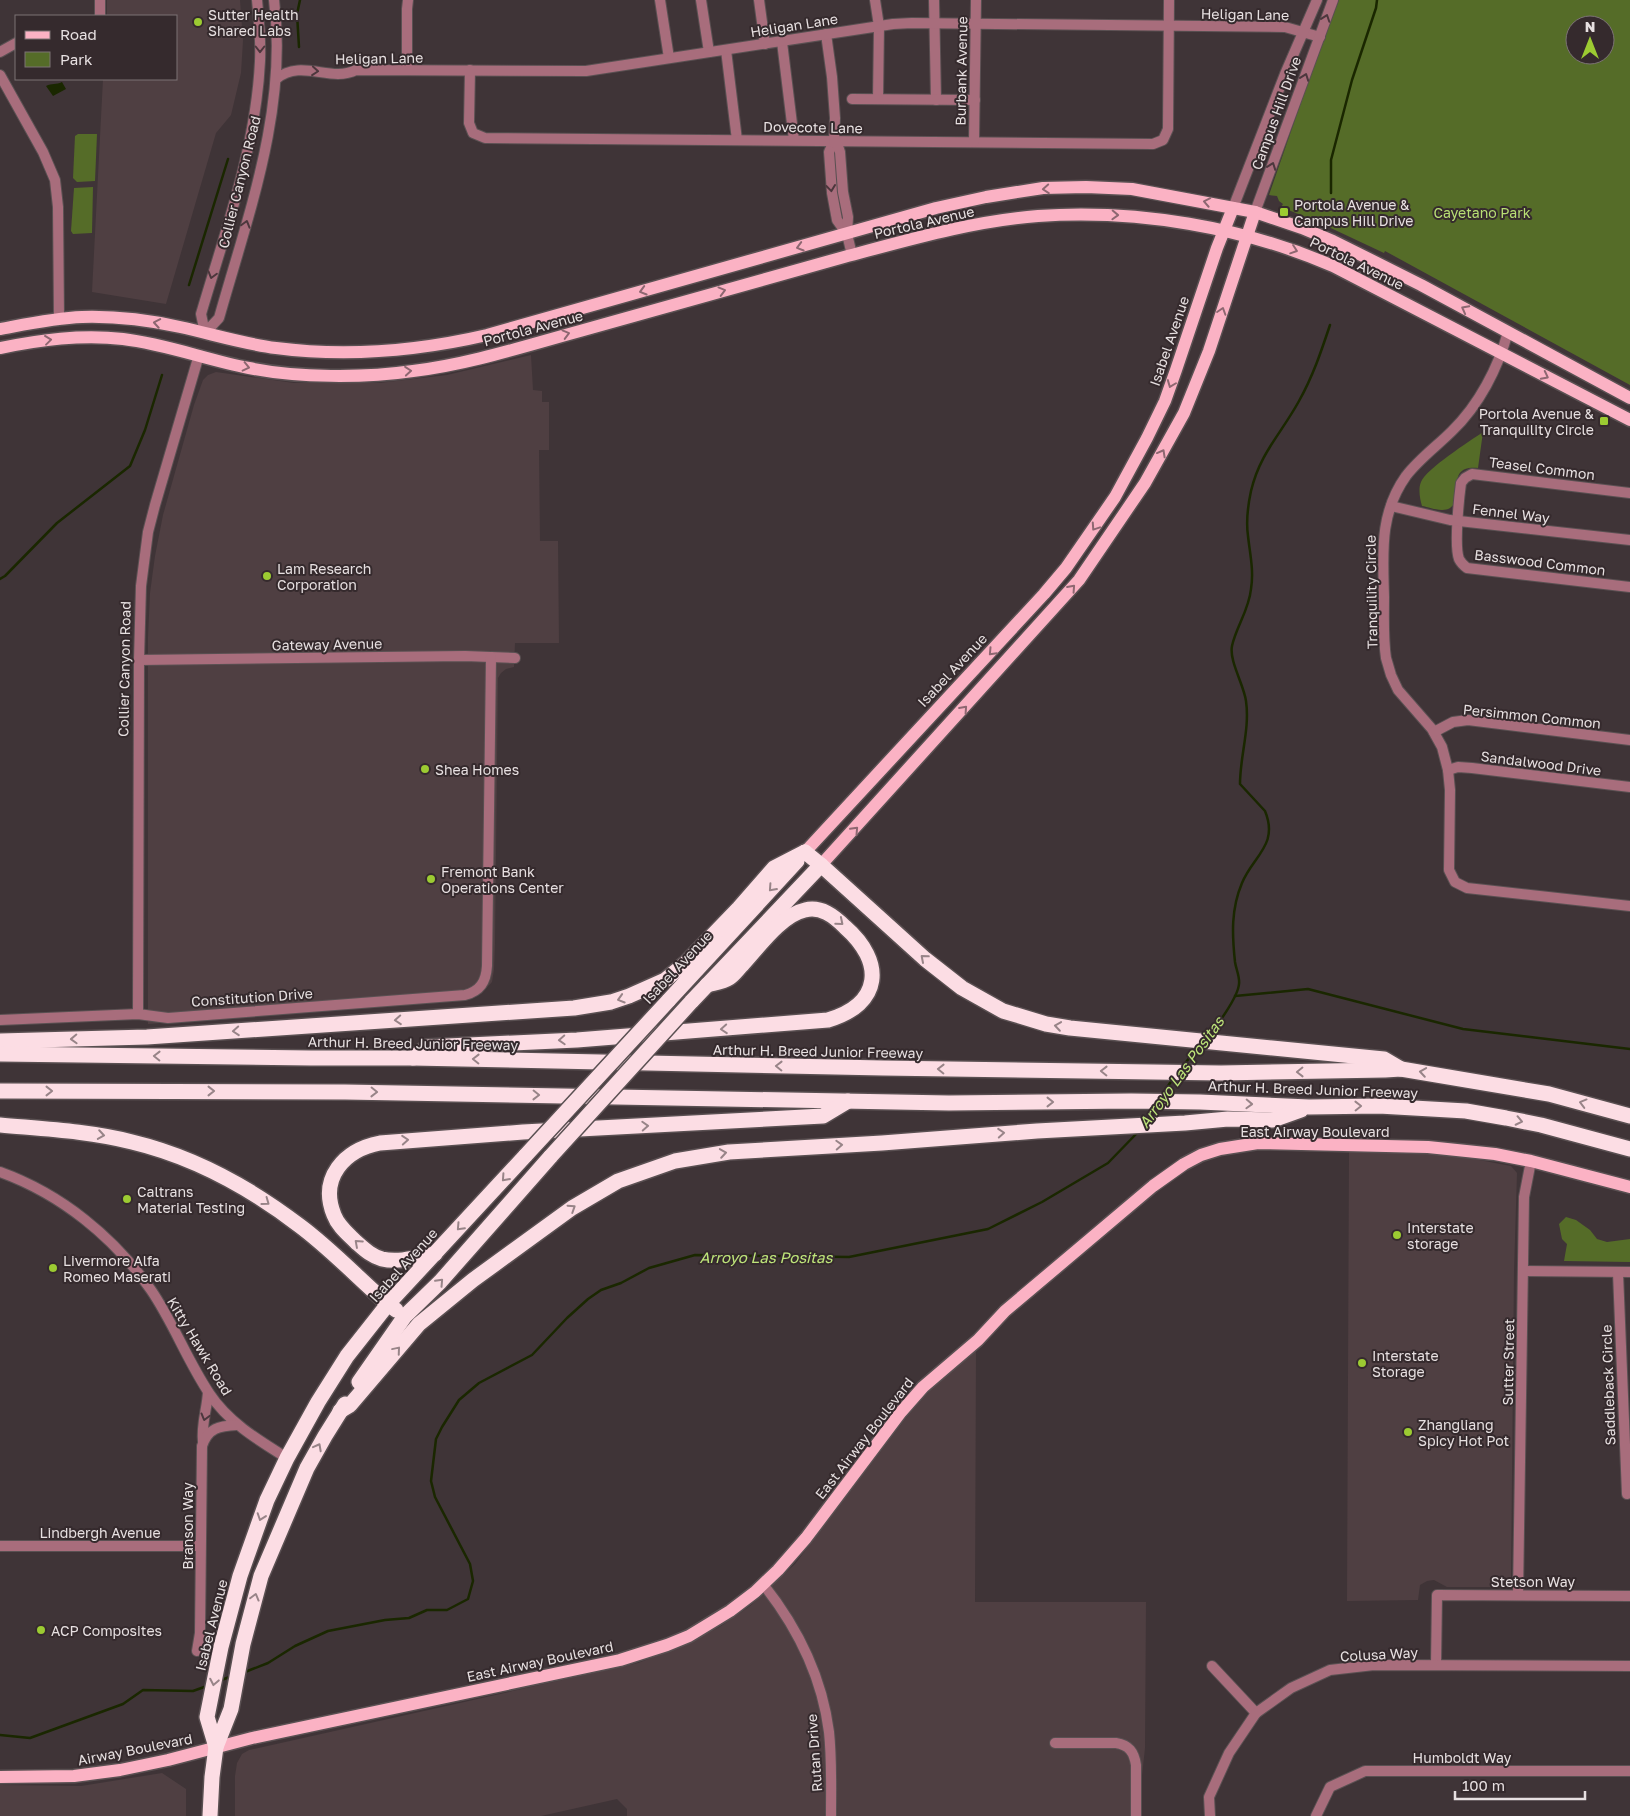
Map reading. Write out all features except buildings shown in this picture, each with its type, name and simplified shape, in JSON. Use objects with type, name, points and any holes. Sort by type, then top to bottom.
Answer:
[{"type":"highway","points":[[0,1041],[147,1037],[574,1008],[611,1002],[665,980],[686,963],[739,908],[774,868],[805,852],[941,973],[996,1008],[1023,1018],[1046,1024],[1384,1059],[1401,1069]]},
{"type":"highway","name":"Isabel Avenue","points":[[216,1747],[207,1717],[221,1646],[240,1576],[267,1500],[287,1458],[318,1402],[347,1356],[388,1304],[805,852]]},
{"type":"highway","name":"Isabel Avenue","points":[[210,1816],[216,1747],[231,1709],[243,1644],[261,1576],[307,1468],[340,1411],[371,1363],[405,1316],[440,1282],[691,1002],[821,865]]},
{"type":"highway","points":[[412,1058],[427,1047],[577,1040],[828,1020],[842,1016],[854,1009],[863,1000],[870,988],[873,974],[870,960],[863,945],[853,933],[827,913],[805,910],[783,921],[729,978],[707,985]]},
{"type":"highway","name":"Arthur H. Breed Junior Freeway","points":[[0,1054],[412,1058],[1221,1073],[1401,1069],[1539,1092],[1630,1116]]},
{"type":"highway","name":"Arthur H. Breed Junior Freeway","points":[[0,1091],[345,1092],[848,1101],[1131,1101],[1309,1107],[1379,1106],[1466,1111],[1542,1125],[1630,1149]]},
{"type":"highway","points":[[435,1254],[393,1261],[369,1253],[349,1235],[334,1217],[330,1199],[332,1181],[336,1170],[343,1160],[354,1151],[366,1145],[380,1143],[523,1132],[823,1116],[848,1101]]},
{"type":"highway","points":[[340,1411],[350,1406],[419,1324],[478,1277],[572,1208],[618,1182],[675,1161],[729,1152],[1228,1119],[1274,1120],[1309,1107]]},
{"type":"highway","points":[[0,1125],[106,1136],[155,1148],[199,1164],[261,1198],[301,1227],[388,1304],[405,1316]]},
{"type":"main road","name":"Portola Avenue","points":[[0,330],[60,319],[83,317],[127,318],[181,327],[275,348],[332,353],[435,345],[487,335],[936,208],[986,197],[1043,188],[1132,189],[1255,212],[1295,225],[1333,241],[1630,398]]},
{"type":"main road","name":"Campus Hill Drive","points":[[1224,231],[1233,208]]},
{"type":"main road","name":"Campus Hill Drive","points":[[1247,236],[1255,212]]},
{"type":"main road","name":"Portola Avenue","points":[[0,348],[60,338],[105,337],[145,342],[248,368],[272,372],[356,375],[412,371],[491,355],[852,255],[956,229],[996,221],[1038,216],[1129,216],[1224,231],[1298,251],[1333,266],[1630,420]]},
{"type":"main road","name":"Isabel Avenue","points":[[805,852],[1044,594],[1066,568],[1115,498],[1165,401],[1224,231]]},
{"type":"main road","name":"Isabel Avenue","points":[[821,865],[1079,580],[1103,547],[1145,483],[1184,413],[1209,351],[1247,236]]},
{"type":"main road","name":"Collier Canyon Road","points":[[199,355],[205,333]]},
{"type":"main road","name":"East Airway Boulevard","points":[[216,1747],[620,1660],[674,1642],[710,1624],[738,1605],[778,1570],[806,1538],[901,1412],[923,1387],[978,1340],[1005,1311],[1153,1186],[1184,1164],[1220,1149],[1258,1143],[1428,1147],[1495,1154],[1531,1161],[1630,1187]]},
{"type":"main road","name":"Airway Boulevard","points":[[0,1777],[98,1774],[168,1760],[216,1747]]},
{"type":"street","points":[[100,0],[100,15]]},
{"type":"street","name":"Collier Canyon Road","points":[[205,333],[201,314],[247,155],[255,112],[260,48],[257,0]]},
{"type":"street","name":"Collier Canyon Road","points":[[205,333],[219,318],[258,181],[268,137],[276,79],[277,47],[274,0]]},
{"type":"street","points":[[660,0],[669,58]]},
{"type":"street","points":[[701,0],[709,52]]},
{"type":"street","points":[[759,0],[765,44]]},
{"type":"street","points":[[875,0],[879,26],[878,99]]},
{"type":"street","points":[[934,0],[936,23],[936,100]]},
{"type":"street","name":"Burbank Avenue","points":[[974,142],[976,0]]},
{"type":"street","points":[[1169,0],[1169,26]]},
{"type":"street","name":"Campus Hill Drive","points":[[1233,208],[1285,74],[1317,0]]},
{"type":"street","name":"Campus Hill Drive","points":[[1255,212],[1332,0]]},
{"type":"street","points":[[407,70],[408,1]]},
{"type":"street","name":"Heligan Lane","points":[[276,79],[291,70],[345,74],[356,70],[586,71],[903,23],[1285,27],[1320,37]]},
{"type":"street","name":"Dovecote Lane","points":[[470,70],[469,123],[473,133],[485,138],[1153,144],[1163,140],[1168,128],[1169,26]]},
{"type":"street","points":[[826,34],[834,96],[834,141],[829,152],[832,193],[837,220],[847,234],[852,255]]},
{"type":"street","points":[[782,42],[794,140]]},
{"type":"street","points":[[0,52],[15,44]]},
{"type":"street","points":[[726,50],[737,140]]},
{"type":"street","points":[[0,75],[43,152],[54,180],[58,207],[60,319]]},
{"type":"street","points":[[852,99],[975,100]]},
{"type":"street","name":"Tranquility Circle","points":[[1513,335],[1473,407],[1456,427],[1412,469],[1402,483],[1391,506],[1384,530],[1382,549],[1386,658],[1390,675],[1398,690],[1434,732],[1442,748],[1448,770],[1449,870],[1457,884],[1467,888],[1630,906]]},
{"type":"street","name":"Collier Canyon Road","points":[[138,1014],[141,586],[148,532],[199,355]]},
{"type":"street","name":"Teasel Common","points":[[1457,521],[1461,483],[1464,478],[1472,474],[1630,493]]},
{"type":"street","name":"Fennel Way","points":[[1391,506],[1457,521],[1630,540]]},
{"type":"street","name":"Basswood Common","points":[[1457,521],[1458,557],[1467,568],[1630,587]]},
{"type":"street","name":"Constitution Drive","points":[[0,1020],[138,1014],[168,1018],[464,995],[479,989],[484,982],[488,966],[491,657]]},
{"type":"street","name":"Gateway Avenue","points":[[139,660],[515,658]]},
{"type":"street","name":"Persimmon Common","points":[[1434,732],[1453,722],[1468,720],[1630,740]]},
{"type":"street","name":"Sandalwood Drive","points":[[1448,770],[1458,767],[1472,768],[1630,787]]},
{"type":"street","name":"Sutter Street","points":[[1518,1595],[1524,1197],[1531,1161]]},
{"type":"street","name":"Kitty Hawk Road","points":[[0,1172],[40,1190],[77,1213],[122,1253],[152,1291],[208,1392],[237,1425],[287,1458]]},
{"type":"street","points":[[1524,1271],[1630,1272]]},
{"type":"street","name":"Saddleback Circle","points":[[1618,1273],[1627,1494],[1630,1493]]},
{"type":"street","name":"Branson Way","points":[[197,1651],[200,1633],[202,1424],[207,1411],[208,1392]]},
{"type":"street","points":[[203,1443],[204,1438],[210,1432],[222,1426],[237,1425]]},
{"type":"street","name":"Lindbergh Avenue","points":[[0,1546],[200,1546]]},
{"type":"street","name":"Rutan Drive","points":[[763,1584],[793,1626],[819,1685],[829,1734],[831,1816]]},
{"type":"street","name":"Stetson Way","points":[[1436,1665],[1436,1596],[1630,1596]]},
{"type":"street","name":"Colusa Way","points":[[1210,1816],[1209,1796],[1229,1753],[1256,1713],[1291,1688],[1330,1670],[1374,1665],[1630,1666]]},
{"type":"street","points":[[1212,1666],[1256,1713]]},
{"type":"street","points":[[1056,1743],[1116,1743],[1124,1744],[1130,1749],[1136,1765],[1136,1816]]},
{"type":"street","name":"Humboldt Way","points":[[1316,1816],[1330,1787],[1365,1771],[1630,1771]]},
{"type":"shaded area","points":[[107,0],[240,0],[243,41],[241,73],[231,115],[216,133],[166,304],[92,292],[103,80],[178,80],[178,15],[107,15]]},
{"type":"shaded area","points":[[62,82],[66,89],[53,96],[46,86]]},
{"type":"shaded area","points":[[531,355],[533,390],[542,391],[542,402],[549,402],[549,450],[539,450],[540,541],[558,541],[559,643],[515,643],[514,667],[506,669],[498,678],[495,945],[492,982],[481,994],[471,999],[148,1024],[148,637],[150,593],[163,515],[194,405],[203,380],[208,375],[216,372],[294,383],[379,383],[447,375]]},
{"type":"shaded area","points":[[1349,1151],[1408,1151],[1453,1155],[1511,1166],[1517,1173],[1514,1271],[1511,1578],[1509,1584],[1502,1587],[1447,1587],[1434,1580],[1420,1585],[1418,1600],[1347,1601]]},
{"type":"shaded area","points":[[976,1350],[975,1602],[1146,1602],[1145,1748],[1142,1776],[1142,1816],[627,1816],[627,1809],[617,1799],[541,1816],[235,1816],[235,1776],[237,1763],[242,1754],[249,1750],[638,1663],[687,1644],[721,1626],[750,1606],[795,1564],[909,1414],[933,1387]]},
{"type":"shaded area","points":[[162,1773],[186,1789],[186,1816],[0,1816],[0,1785],[81,1786]]},
{"type":"green space","name":"Cayetano Park","points":[[1339,0],[1630,0],[1630,385],[1385,251],[1384,253],[1281,207],[1283,204],[1277,196],[1269,195]]},
{"type":"green space","points":[[78,134],[97,134],[95,181],[77,182],[73,178],[75,136]]},
{"type":"green space","points":[[93,187],[92,233],[73,234],[71,231],[74,188]]},
{"type":"green space","points":[[1483,432],[1478,468],[1467,468],[1461,472],[1458,477],[1454,504],[1450,508],[1443,510],[1422,506],[1420,488],[1425,476]]},
{"type":"green space","points":[[1566,1217],[1576,1220],[1590,1230],[1597,1239],[1607,1242],[1630,1239],[1630,1262],[1564,1261],[1567,1244],[1562,1239],[1559,1224]]},
{"type":"waterway","points":[[299,47],[297,14],[300,0]]},
{"type":"waterway","points":[[1331,193],[1331,160],[1352,80],[1377,0]]},
{"type":"waterway","points":[[189,285],[228,159]]},
{"type":"waterway","points":[[1208,1036],[1238,990],[1239,979],[1235,962],[1233,932],[1234,912],[1242,883],[1263,850],[1269,833],[1265,811],[1240,784],[1247,711],[1245,695],[1232,652],[1234,639],[1248,604],[1252,582],[1247,525],[1250,496],[1265,455],[1292,413],[1308,382],[1330,325]]},
{"type":"waterway","points":[[0,579],[57,523],[130,466],[145,430],[162,375]]},
{"type":"waterway","name":"Arroyo Las Positas","points":[[1235,996],[1308,989],[1463,1029],[1630,1049]]},
{"type":"waterway","name":"Arroyo Las Positas","points":[[1182,1067],[1199,1046]]},
{"type":"waterway","name":"Arroyo Las Positas","points":[[1162,1095],[1174,1077]]},
{"type":"waterway","name":"Arroyo Las Positas","points":[[1149,1120],[1157,1107]]},
{"type":"waterway","name":"Arroyo Las Positas","points":[[245,1672],[268,1663],[295,1646],[328,1631],[385,1620],[409,1618],[427,1610],[447,1610],[468,1599],[473,1581],[470,1564],[435,1497],[431,1481],[436,1439],[459,1400],[479,1383],[532,1355],[567,1318],[601,1290],[621,1283],[649,1268],[695,1255],[849,1257],[988,1229],[1042,1202],[1108,1163],[1139,1131]]},
{"type":"waterway","name":"Arroyo Las Positas","points":[[219,1681],[232,1676]]},
{"type":"waterway","name":"Arroyo Las Positas","points":[[0,1735],[30,1738],[123,1704],[143,1690],[193,1691],[207,1686]]},
{"type":"place","name":"Sutter Health Shared Labs","points":[[198,22]]},
{"type":"place","name":"Portola Avenue & Campus Hill Drive","points":[[1284,212]]},
{"type":"place","name":"Portola Avenue & Tranquility Circle","points":[[1604,421]]},
{"type":"place","name":"Lam Research Corporation","points":[[267,576]]},
{"type":"place","name":"Shea Homes","points":[[425,769]]},
{"type":"place","name":"Fremont Bank Operations Center","points":[[431,879]]},
{"type":"place","name":"Caltrans Material Testing","points":[[127,1199]]},
{"type":"place","name":"Interstate storage","points":[[1397,1235]]},
{"type":"place","name":"Livermore Alfa Romeo Maserati","points":[[53,1268]]},
{"type":"place","name":"Interstate Storage","points":[[1362,1363]]},
{"type":"place","name":"Zhangliang Spicy Hot Pot","points":[[1408,1432]]},
{"type":"place","name":"ACP Composites","points":[[41,1630]]}]
